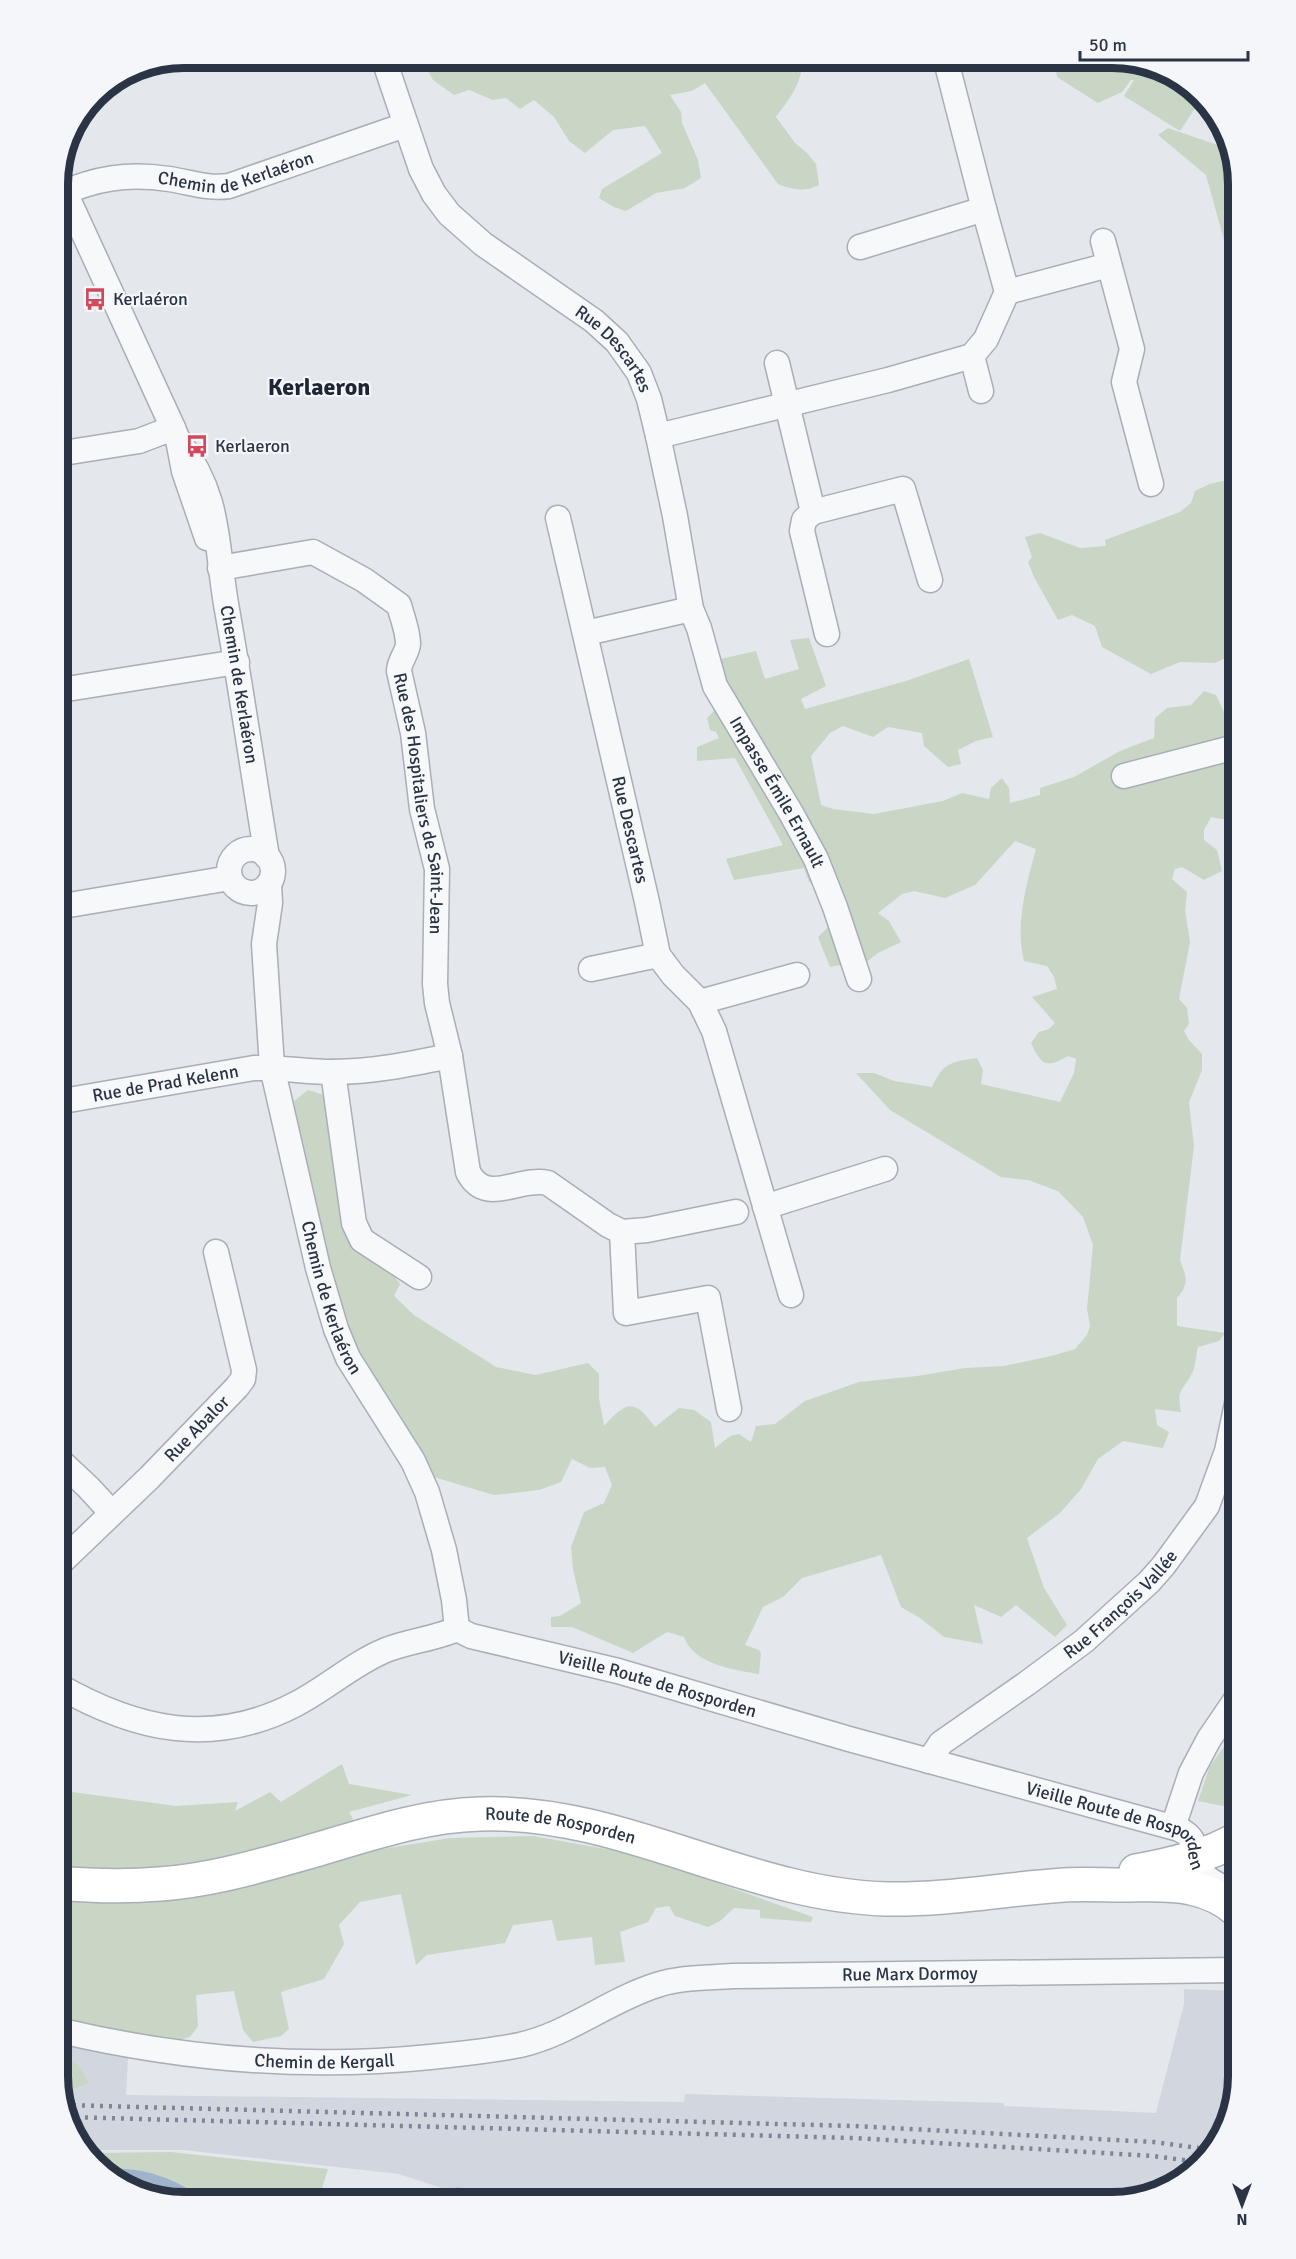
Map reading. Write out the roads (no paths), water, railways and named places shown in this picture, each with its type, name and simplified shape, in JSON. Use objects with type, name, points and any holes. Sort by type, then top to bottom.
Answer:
[{"type":"main road","name":"Route de Rosporden","points":[[68,1884],[121,1887],[164,1884],[268,1863],[414,1821],[448,1816],[496,1814],[559,1819],[590,1825],[744,1873],[828,1893],[869,1898],[963,1896],[1062,1885],[1195,1858],[1228,1844]]},
{"type":"main road","name":"Route de Rosporden","points":[[1062,1885],[1177,1885],[1217,1896],[1228,1904]]},
{"type":"street","name":"Rue Descartes","points":[[387,68],[405,125],[427,181],[441,205],[456,222],[483,244],[584,313],[606,331],[625,352],[645,386],[675,516],[691,609]]},
{"type":"street","points":[[658,436],[957,361],[972,356],[986,339],[1006,292],[948,68]]},
{"type":"street","name":"Chemin de Kerlaéron","points":[[68,186],[130,176],[172,180],[205,187],[229,186],[405,125]]},
{"type":"street","name":"Chemin de Kerlaéron","points":[[68,204],[176,434],[199,470],[212,503],[220,568],[267,856]]},
{"type":"street","points":[[860,247],[984,209]]},
{"type":"street","points":[[1103,241],[1132,349],[1124,382],[1151,484]]},
{"type":"street","points":[[1006,292],[1109,265]]},
{"type":"street","points":[[972,356],[981,391]]},
{"type":"street","points":[[777,363],[813,512]]},
{"type":"street","points":[[68,452],[176,434]]},
{"type":"street","points":[[827,634],[802,531],[804,520],[813,512],[903,489],[930,580]]},
{"type":"street","name":"Rue Descartes","points":[[558,518],[658,956],[700,1002],[714,1031],[791,1295]]},
{"type":"street","name":"Rue des Hospitaliers de Saint-Jean","points":[[220,568],[313,552],[364,580],[399,605],[408,643],[399,664],[399,671],[413,733],[422,809],[437,869],[435,984],[437,1003],[450,1056],[468,1172],[479,1186],[490,1190],[540,1181],[548,1183],[608,1225],[622,1232]]},
{"type":"street","points":[[586,633],[691,609]]},
{"type":"street","name":"Impasse Émile Ernault","points":[[691,609],[699,628],[715,686],[792,813],[820,868],[859,979]]},
{"type":"street","points":[[68,688],[237,662]]},
{"type":"street","points":[[1124,776],[1228,749]]},
{"type":"street","name":"Chemin de Kerlaéron","points":[[243,851],[258,800]]},
{"type":"street","points":[[68,906],[238,885],[258,892],[270,884],[273,873],[271,861],[267,856],[256,850],[243,851],[234,859],[231,865],[238,885]]},
{"type":"street","name":"Chemin de Kerlaéron","points":[[270,884],[270,903],[264,944],[273,1067],[306,1218],[336,1329],[348,1358],[413,1461],[427,1492],[444,1550],[457,1629]]},
{"type":"street","name":"Chemin de Kerlaéron","points":[[238,885],[264,944]]},
{"type":"street","points":[[591,969],[658,956]]},
{"type":"street","points":[[700,1002],[798,975]]},
{"type":"street","points":[[273,1067],[333,1072],[386,1068],[450,1056]]},
{"type":"street","name":"Rue de Prad Kelenn","points":[[68,1100],[254,1068],[273,1067]]},
{"type":"street","points":[[333,1072],[357,1233],[362,1240],[419,1276]]},
{"type":"street","points":[[765,1207],[885,1169]]},
{"type":"street","points":[[729,1409],[708,1298],[626,1313],[622,1232],[647,1230],[736,1212]]},
{"type":"street","name":"Rue Abalor","points":[[68,1555],[237,1388],[243,1378],[244,1370],[216,1252]]},
{"type":"street","name":"Rue François Vallée","points":[[929,1761],[941,1743],[1084,1641],[1149,1582],[1207,1506],[1228,1446]]},
{"type":"street","points":[[68,1468],[112,1513]]},
{"type":"street","points":[[68,1691],[102,1708],[142,1723],[180,1729],[226,1728],[249,1723],[290,1707],[387,1650],[434,1638],[457,1629]]},
{"type":"street","name":"Vieille Route de Rosporden","points":[[457,1629],[471,1636],[660,1682],[849,1739],[1173,1827],[1190,1836],[1195,1843],[1195,1858],[1201,1872],[1228,1889]]},
{"type":"street","points":[[1173,1827],[1191,1773],[1209,1739],[1228,1711]]},
{"type":"street","name":"Rue Marx Dormoy","points":[[588,2017],[649,1988],[668,1982],[733,1976],[1228,1970]]},
{"type":"street","name":"Chemin de Kergall","points":[[68,2032],[134,2047],[191,2055],[271,2062],[331,2063],[413,2059],[500,2048],[522,2044],[557,2032],[588,2017]]},
{"type":"water","points":[[114,2168],[147,2172],[191,2191],[176,2191],[146,2185],[132,2180]]},
{"type":"railway","points":[[72,2105],[854,2126],[1154,2142],[1203,2149]]},
{"type":"railway","points":[[76,2117],[854,2138],[1153,2156],[1191,2161]]},
{"type":"place","name":"Kerlaéron","points":[[95,299]]},
{"type":"place","name":"Kerlaeron","points":[[197,446]]},
{"type":"district","name":"Kerlaeron","points":[[319,387]]}]
